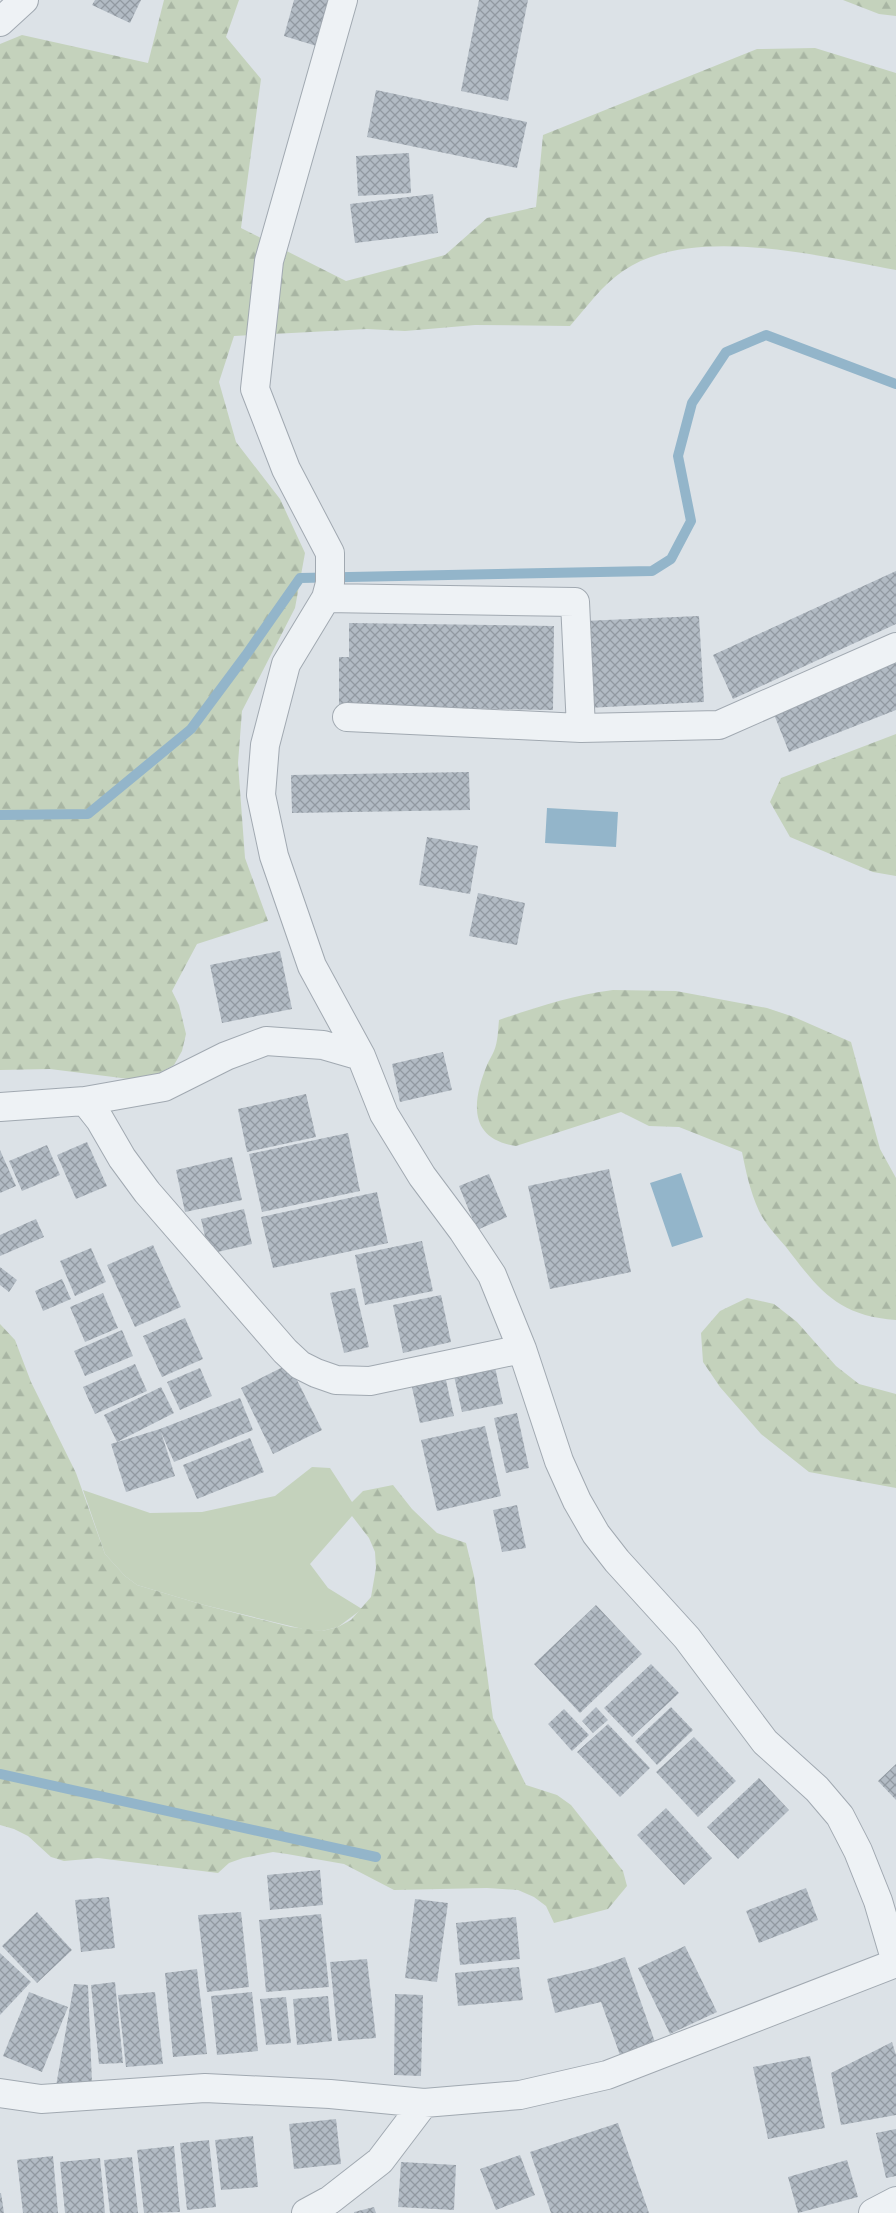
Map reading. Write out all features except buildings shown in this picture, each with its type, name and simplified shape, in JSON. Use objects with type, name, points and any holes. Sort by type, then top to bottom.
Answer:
[{"type":"street","points":[[0,22],[24,0]]},
{"type":"street","points":[[0,2093],[41,2099],[205,2088],[330,2094],[424,2104],[520,2095],[607,2075],[896,1963],[878,1901],[858,1851],[840,1816],[817,1789],[765,1742],[687,1638],[617,1561],[596,1534],[577,1501],[559,1461],[522,1349],[492,1275],[463,1231],[422,1176],[389,1122],[361,1056],[312,966],[274,856],[261,795],[265,744],[286,664],[328,590],[330,553],[286,469],[255,389],[269,261],[343,0]]},
{"type":"street","points":[[328,590],[575,602],[581,728]]},
{"type":"street","points":[[347,717],[581,728],[720,725],[896,647]]},
{"type":"street","points":[[0,1108],[85,1101],[164,1087],[226,1056],[266,1041],[323,1044],[361,1056]]},
{"type":"street","points":[[85,1101],[100,1120],[122,1158],[146,1192],[262,1325],[300,1365],[336,1380],[370,1381],[522,1349]]},
{"type":"street","points":[[306,2213],[330,2200],[380,2161],[424,2104]]},
{"type":"street","points":[[873,2213],[896,2201]]},
{"type":"green space","points":[[164,0],[239,0],[226,37],[261,79],[241,228],[346,281],[445,255],[487,218],[536,207],[543,135],[757,49],[815,48],[896,73],[896,270],[794,252],[756,248],[719,246],[684,249],[651,257],[623,271],[601,290],[570,326],[475,325],[405,331],[367,329],[234,336],[219,382],[236,442],[280,499],[305,553],[295,608],[242,711],[238,763],[245,858],[268,921],[197,944],[172,991],[179,1005],[186,1034],[182,1051],[174,1065],[145,1081],[50,1069],[0,1070],[0,44],[22,35],[148,63]]},
{"type":"green space","points":[[843,0],[896,0],[896,16],[879,14]]},
{"type":"green space","points":[[896,734],[896,876],[873,872],[790,837],[770,802],[781,778]]},
{"type":"green space","points":[[613,990],[676,991],[767,1008],[794,1017],[851,1042],[880,1149],[896,1178],[896,1320],[859,1313],[844,1306],[820,1288],[809,1276],[771,1230],[762,1216],[751,1189],[742,1152],[679,1127],[649,1126],[621,1112],[516,1146],[500,1142],[489,1136],[482,1127],[478,1117],[478,1092],[495,1047],[499,1020],[569,998]]},
{"type":"green space","points":[[747,1298],[774,1304],[797,1322],[836,1366],[859,1384],[896,1394],[896,1488],[809,1472],[761,1434],[720,1387],[703,1362],[701,1333],[720,1311]]},
{"type":"green space","points":[[0,1324],[15,1340],[31,1382],[76,1473],[105,1554],[125,1576],[137,1585],[204,1605],[291,1627],[322,1631],[338,1627],[351,1620],[371,1597],[376,1568],[375,1552],[369,1538],[352,1516],[352,1502],[363,1491],[393,1485],[412,1509],[437,1533],[466,1543],[474,1576],[493,1718],[526,1785],[557,1795],[571,1805],[623,1871],[627,1886],[608,1909],[554,1923],[546,1906],[534,1897],[518,1890],[487,1888],[394,1890],[344,1864],[273,1852],[229,1863],[218,1873],[98,1858],[64,1861],[51,1857],[28,1836],[0,1825]]},
{"type":"green space","points":[[312,1467],[330,1468],[352,1502],[352,1516],[310,1564],[328,1588],[362,1609],[338,1627],[322,1631],[307,1630],[204,1605],[137,1585],[125,1576],[105,1554],[83,1490],[150,1513],[202,1512],[275,1496]]},
{"type":"water","points":[[547,808],[618,812],[616,847],[545,843]]},
{"type":"water","points":[[681,1173],[703,1237],[672,1247],[650,1183]]},
{"type":"waterway","points":[[0,815],[88,814],[191,729],[300,578],[652,571],[671,559],[691,521],[678,456],[692,403],[726,352],[766,335],[896,384]]},
{"type":"waterway","points":[[0,1774],[376,1857]]}]
